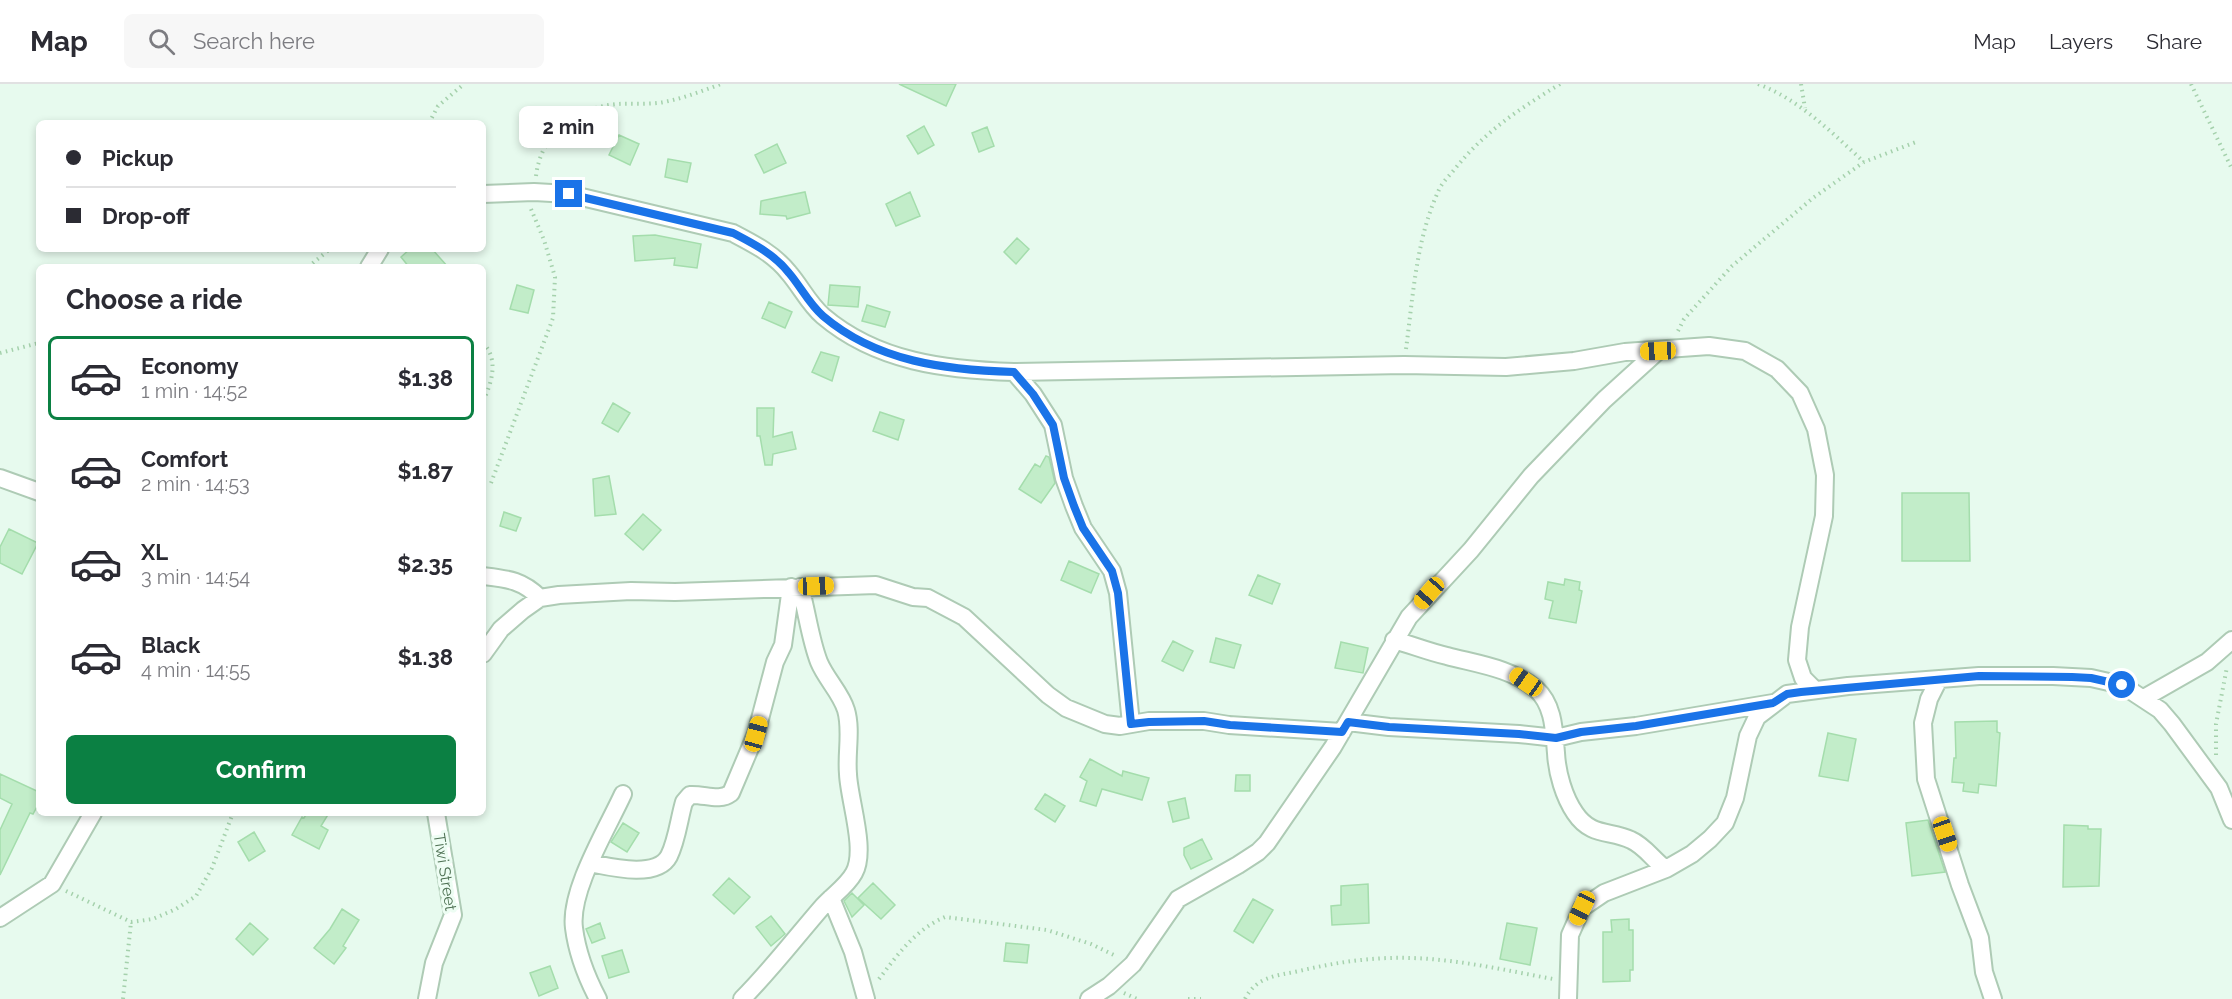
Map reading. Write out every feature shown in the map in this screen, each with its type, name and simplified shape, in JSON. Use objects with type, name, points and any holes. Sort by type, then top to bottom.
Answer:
[{"type":"street","points":[[486,194],[529,192],[569,194],[733,233],[757,245],[776,259],[822,316],[858,340],[889,355],[964,371],[1404,365],[1506,367],[1574,361],[1625,352],[1709,346],[1745,351],[1777,369],[1800,393],[1816,429],[1825,475],[1824,516],[1800,627],[1797,660],[1803,678],[1815,690]]},
{"type":"street","points":[[1089,999],[1109,986],[1133,964],[1178,899],[1238,865],[1267,843],[1318,770],[1409,617],[1471,550],[1531,476],[1605,400],[1662,351]]},
{"type":"street","points":[[1014,372],[1033,394],[1053,425],[1064,478],[1074,506],[1083,528],[1112,571],[1118,593],[1131,724]]},
{"type":"street","points":[[0,478],[36,491]]},
{"type":"street","points":[[486,576],[516,581],[530,588],[540,598]]},
{"type":"street","points":[[486,650],[501,629],[540,598],[578,593],[876,585],[914,597],[928,598],[963,617],[1048,695],[1066,708],[1105,724],[1120,726],[1149,722],[1204,721],[1230,725],[1389,727],[1556,738],[1581,732],[1636,726],[1773,703]]},
{"type":"street","points":[[590,864],[635,870],[660,865],[668,857],[684,802],[690,795],[702,794],[725,798],[731,793],[756,734],[775,662],[783,645],[796,587]]},
{"type":"street","points":[[742,999],[831,898],[848,882],[855,872],[858,857],[848,781],[848,718],[841,698],[819,662],[796,587]]},
{"type":"street","points":[[1394,640],[1515,675],[1537,690],[1547,703],[1556,738],[1560,777],[1576,814],[1587,826],[1601,833],[1632,840],[1666,870]]},
{"type":"street","points":[[2144,698],[2207,662],[2232,640]]},
{"type":"street","points":[[1568,999],[1570,935],[1582,908],[1604,892],[1666,870],[1701,847],[1725,823],[1735,798],[1748,736],[1757,717],[1787,694],[2004,675],[2091,678],[2122,685],[2160,710],[2172,724],[2219,788],[2232,820]]},
{"type":"street","points":[[1940,679],[1929,699],[1923,723],[1926,779],[1960,885],[1977,928],[1984,972],[1993,999]]},
{"type":"street","points":[[598,999],[579,952],[574,927],[576,903],[581,882],[623,794]]},
{"type":"street","points":[[0,918],[52,884],[91,816]]},
{"type":"street","name":"Tiwi Street","points":[[427,999],[434,963],[453,915],[436,816]]},
{"type":"street","points":[[831,898],[853,952],[865,997]]},
{"type":"path","points":[[431,120],[438,106],[464,84]]},
{"type":"path","points":[[491,483],[553,318],[555,277],[529,192],[537,164],[551,137],[574,117],[593,107],[661,103],[721,84]]},
{"type":"path","points":[[1404,365],[1425,225],[1438,190],[1468,152],[1507,116],[1560,84]]},
{"type":"path","points":[[1758,84],[1805,109],[1864,162]]},
{"type":"path","points":[[1801,84],[1805,109]]},
{"type":"path","points":[[2191,84],[2232,169]]},
{"type":"path","points":[[1662,351],[1684,319],[1732,266],[1813,198],[1864,162],[1916,142]]},
{"type":"path","points":[[312,264],[326,252]]},
{"type":"path","points":[[0,352],[36,344]]},
{"type":"path","points":[[486,348],[492,359],[489,388],[486,394]]},
{"type":"path","points":[[2219,788],[2216,724],[2229,661]]},
{"type":"path","points":[[52,884],[131,922],[153,919],[176,909],[196,896],[212,868],[233,816]]},
{"type":"path","points":[[865,997],[914,937],[930,924],[945,917],[1047,930],[1091,944],[1133,964]]},
{"type":"path","points":[[123,999],[131,922]]},
{"type":"path","points":[[1245,999],[1252,987],[1266,978],[1326,964],[1370,959],[1451,961],[1568,982]]},
{"type":"path","points":[[1188,999],[1201,999]]},
{"type":"building","points":[[899,84],[956,84],[946,106]]},
{"type":"building","points":[[924,126],[934,145],[918,154],[907,136]]},
{"type":"building","points":[[987,127],[994,146],[979,152],[972,133]]},
{"type":"building","points":[[619,135],[639,144],[630,165],[609,155]]},
{"type":"building","points":[[777,144],[786,163],[764,173],[755,155]]},
{"type":"building","points":[[668,159],[691,163],[687,182],[665,177]]},
{"type":"building","points":[[805,192],[810,213],[787,219],[786,216],[760,214],[761,201]]},
{"type":"building","points":[[910,192],[920,216],[896,226],[886,204]]},
{"type":"building","points":[[655,235],[701,244],[697,268],[674,265],[675,258],[635,261],[633,236]]},
{"type":"building","points":[[1017,238],[1029,249],[1016,264],[1004,252]]},
{"type":"building","points":[[407,252],[435,252],[445,264],[407,264],[401,257]]},
{"type":"building","points":[[517,285],[534,290],[528,313],[510,309]]},
{"type":"building","points":[[830,285],[860,287],[858,307],[828,305]]},
{"type":"building","points":[[769,302],[792,312],[785,328],[762,318]]},
{"type":"building","points":[[867,305],[890,312],[885,327],[862,321]]},
{"type":"building","points":[[821,352],[839,357],[832,381],[812,372]]},
{"type":"building","points":[[613,403],[630,413],[618,432],[602,423]]},
{"type":"building","points":[[757,408],[774,408],[773,437],[792,432],[796,449],[773,454],[772,465],[765,465],[760,436],[757,436]]},
{"type":"building","points":[[880,412],[904,420],[898,440],[873,431]]},
{"type":"building","points":[[1046,456],[1049,457],[1055,483],[1041,503],[1019,489],[1035,464],[1040,467]]},
{"type":"building","points":[[609,476],[616,514],[595,516],[593,479]]},
{"type":"building","points":[[1902,493],[1969,493],[1970,561],[1902,561]]},
{"type":"building","points":[[504,512],[521,518],[516,531],[500,526]]},
{"type":"building","points":[[643,514],[661,530],[643,550],[625,534]]},
{"type":"building","points":[[9,529],[36,542],[36,547],[22,574],[0,563],[0,547]]},
{"type":"building","points":[[1069,561],[1099,574],[1091,593],[1061,580]]},
{"type":"building","points":[[1258,575],[1280,584],[1272,604],[1249,595]]},
{"type":"building","points":[[1565,579],[1580,582],[1579,590],[1582,591],[1576,623],[1549,618],[1553,601],[1545,599],[1548,582],[1564,585]]},
{"type":"building","points":[[1216,638],[1241,645],[1234,668],[1210,662]]},
{"type":"building","points":[[1173,641],[1193,651],[1183,671],[1162,661]]},
{"type":"building","points":[[1341,642],[1368,648],[1363,673],[1335,668]]},
{"type":"building","points":[[1997,721],[1997,732],[2000,733],[1996,786],[1979,784],[1978,793],[1963,791],[1964,783],[1952,782],[1954,758],[1956,758],[1955,722]]},
{"type":"building","points":[[1828,733],[1856,739],[1848,781],[1819,776]]},
{"type":"building","points":[[1090,759],[1122,776],[1123,771],[1149,778],[1142,800],[1102,789],[1096,806],[1080,801],[1087,781],[1080,777]]},
{"type":"building","points":[[0,774],[36,791],[36,808],[33,814],[30,813],[0,875],[0,830],[12,804],[0,798]]},
{"type":"building","points":[[1236,775],[1250,775],[1250,791],[1235,791]]},
{"type":"building","points":[[1045,794],[1065,806],[1055,822],[1035,809]]},
{"type":"building","points":[[1185,798],[1189,818],[1173,822],[1168,802]]},
{"type":"building","points":[[305,816],[327,816],[321,826],[328,830],[319,849],[292,835],[302,817]]},
{"type":"building","points":[[1928,820],[1945,872],[1912,876],[1906,823]]},
{"type":"building","points":[[623,823],[639,833],[627,852],[611,842]]},
{"type":"building","points":[[2064,825],[2101,829],[2099,886],[2063,887]]},
{"type":"building","points":[[254,832],[265,851],[249,861],[238,842]]},
{"type":"building","points":[[1202,839],[1212,859],[1191,869],[1184,855],[1184,848]]},
{"type":"building","points":[[729,878],[750,897],[734,914],[713,895]]},
{"type":"building","points":[[873,883],[895,905],[881,919],[858,898]]},
{"type":"building","points":[[1368,884],[1369,923],[1332,925],[1331,906],[1341,905],[1341,886]]},
{"type":"building","points":[[852,893],[864,905],[852,917],[844,901]]},
{"type":"building","points":[[1253,899],[1273,910],[1253,943],[1234,931]]},
{"type":"building","points":[[342,909],[359,920],[343,946],[346,948],[334,964],[314,948],[330,929]]},
{"type":"building","points":[[771,916],[785,934],[771,946],[756,927]]},
{"type":"building","points":[[1629,919],[1629,930],[1633,930],[1633,970],[1630,970],[1630,981],[1603,982],[1603,932],[1612,932],[1611,920]]},
{"type":"building","points":[[250,923],[268,939],[253,955],[236,939]]},
{"type":"building","points":[[600,923],[605,938],[592,943],[586,929]]},
{"type":"building","points":[[1507,923],[1537,928],[1530,965],[1500,959]]},
{"type":"building","points":[[1006,943],[1029,945],[1027,963],[1004,961]]},
{"type":"building","points":[[622,950],[629,972],[609,978],[602,956]]},
{"type":"building","points":[[550,966],[558,988],[539,996],[530,973]]},
{"type":"route","points":[[569,194],[733,233],[757,245],[776,259],[789,273],[822,316],[858,340],[889,355],[964,371],[1014,372],[1033,394],[1053,425],[1064,478],[1074,506],[1083,528],[1096,544],[1112,571],[1118,593],[1131,724],[1204,721],[1230,725],[1342,732],[1348,722],[1389,727],[1556,738],[1581,732],[1636,726],[1773,703],[1787,694],[1848,686],[2004,675],[2091,678],[2122,685]]}]
